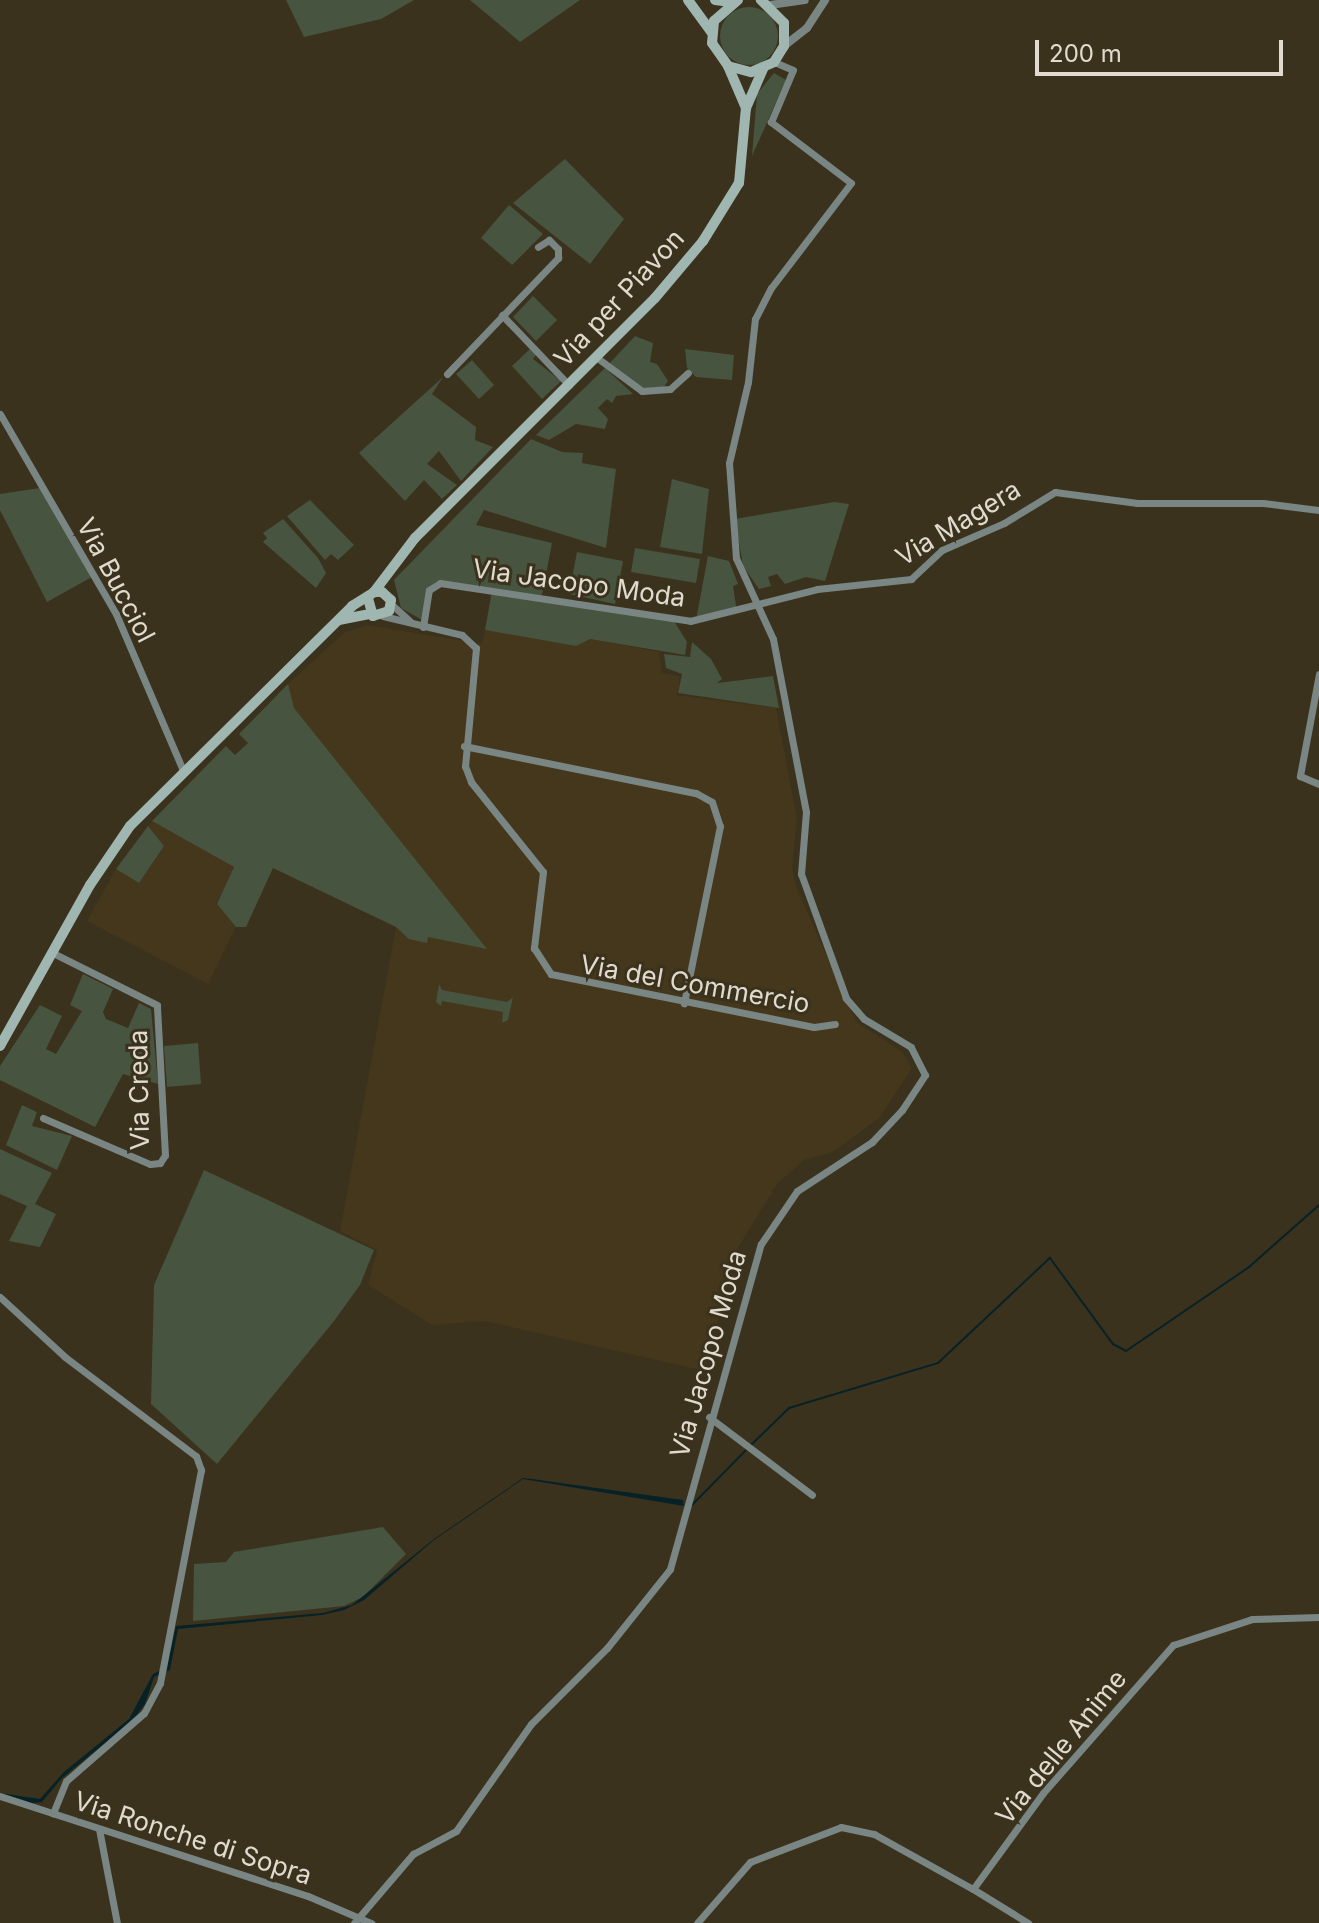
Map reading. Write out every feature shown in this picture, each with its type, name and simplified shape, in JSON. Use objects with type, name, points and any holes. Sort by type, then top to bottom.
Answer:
[{"type":"main road","name":"Via per Piavon","points":[[688,0],[712,33],[716,52],[728,66],[746,108]]},
{"type":"main road","points":[[715,0],[734,1]]},
{"type":"main road","points":[[712,33],[721,10],[734,1]]},
{"type":"main road","points":[[728,66],[763,69],[774,62],[784,46],[784,23],[765,2]]},
{"type":"main road","name":"Via per Piavon","points":[[380,597],[394,563],[466,486],[671,280],[726,208],[742,173],[746,108],[763,69]]},
{"type":"main road","points":[[337,621],[371,614],[383,616],[380,597]]},
{"type":"main road","points":[[371,614],[380,597]]},
{"type":"main road","points":[[0,1046],[114,848],[183,770],[337,621],[380,597]]},
{"type":"street","points":[[765,2],[805,0]]},
{"type":"street","points":[[784,46],[807,28],[825,0]]},
{"type":"street","name":"Via Jacopo Moda","points":[[356,1920],[413,1854],[456,1831],[531,1724],[607,1648],[670,1569],[753,1259],[776,1217],[819,1172],[881,1134],[925,1075],[911,1047],[852,1008],[801,874],[806,812],[779,667],[761,605],[736,558],[729,463],[748,382],[755,319],[771,288],[851,183],[771,122],[793,70],[774,62]]},
{"type":"street","points":[[447,374],[558,258],[558,249],[549,240],[538,247]]},
{"type":"street","points":[[502,315],[569,385]]},
{"type":"street","points":[[596,357],[645,391],[670,389],[688,373]]},
{"type":"street","name":"Via Bucciol","points":[[0,414],[116,614],[183,770]]},
{"type":"street","name":"Via Magera","points":[[761,605],[817,589],[911,579],[942,550],[1004,523],[1055,492],[1128,503],[1263,503],[1319,510]]},
{"type":"street","name":"Via Jacopo Moda","points":[[423,627],[429,590],[440,583],[674,621],[761,605]]},
{"type":"street","name":"Via del Commercio","points":[[380,597],[411,622]]},
{"type":"street","name":"Via del Commercio","points":[[383,616],[462,635],[476,648],[464,746],[471,782],[543,872],[533,943],[543,968],[561,980],[814,1027],[835,1024]]},
{"type":"street","points":[[1319,674],[1300,776],[1319,784]]},
{"type":"street","points":[[464,746],[696,793],[712,802],[720,826],[684,1003]]},
{"type":"street","name":"Via Creda","points":[[43,1118],[150,1164],[163,1160],[157,1005],[53,953]]},
{"type":"street","points":[[0,1297],[65,1357],[196,1456],[201,1470],[160,1683],[144,1713],[66,1781],[53,1814]]},
{"type":"street","points":[[709,1417],[812,1495]]},
{"type":"street","name":"Via delle Anime","points":[[973,1889],[1043,1793],[1173,1645],[1252,1619],[1319,1617]]},
{"type":"street","name":"Via Ronche di Sopra","points":[[0,1796],[371,1923]]},
{"type":"street","points":[[697,1923],[750,1862],[841,1827],[874,1834],[1028,1923]]},
{"type":"street","points":[[99,1829],[117,1923]]},
{"type":"shaded area","points":[[368,625],[482,644],[485,630],[576,646],[590,639],[659,652],[662,673],[680,676],[677,695],[776,708],[797,819],[792,866],[796,887],[856,1022],[902,1052],[912,1068],[880,1117],[833,1152],[804,1160],[777,1184],[737,1249],[705,1371],[485,1321],[432,1325],[368,1285],[377,1250],[340,1231],[396,927],[419,889],[277,694],[345,632]]},
{"type":"shaded area","points":[[152,821],[234,867],[217,904],[236,927],[208,984],[87,921],[116,869],[139,883],[164,846],[148,826]]},
{"type":"green space","points":[[286,0],[414,0],[381,19],[304,37]]},
{"type":"green space","points":[[470,0],[580,0],[520,42]]},
{"type":"green space","points":[[749,7],[770,15],[778,36],[770,57],[749,65],[728,57],[720,36],[728,15]]},
{"type":"green space","points":[[774,73],[786,80],[752,156],[757,94]]},
{"type":"green space","points":[[565,159],[624,219],[590,264],[513,203]]},
{"type":"green space","points":[[509,205],[543,234],[512,265],[481,238]]},
{"type":"green space","points":[[533,296],[557,320],[536,341],[513,317]]},
{"type":"green space","points":[[635,336],[653,343],[650,362],[657,364],[668,381],[661,391],[645,391],[607,366]]},
{"type":"green space","points":[[530,349],[536,355],[533,359],[561,381],[542,399],[512,366]]},
{"type":"green space","points":[[685,349],[734,355],[732,380],[696,377],[687,368]]},
{"type":"green space","points":[[472,360],[494,385],[479,399],[456,374]]},
{"type":"green space","points":[[605,368],[633,394],[616,396],[612,403],[607,399],[598,408],[608,419],[605,429],[576,424],[549,440],[536,435]]},
{"type":"green space","points":[[443,377],[432,394],[476,427],[475,440],[493,447],[461,481],[439,451],[427,464],[457,485],[442,499],[424,480],[405,501],[359,453]]},
{"type":"green space","points":[[531,439],[562,452],[583,453],[582,463],[616,469],[606,548],[484,510],[476,525],[552,543],[541,600],[674,621],[687,642],[685,655],[590,639],[576,646],[485,630],[492,591],[433,585],[424,621],[401,608],[394,580]]},
{"type":"green space","points":[[672,479],[709,489],[702,554],[660,547]]},
{"type":"green space","points":[[40,488],[92,577],[47,602],[0,510],[0,494]]},
{"type":"green space","points":[[310,500],[354,545],[338,560],[331,554],[325,560],[287,516]]},
{"type":"green space","points":[[834,502],[849,504],[825,581],[806,577],[785,584],[777,574],[768,577],[771,586],[759,589],[743,566],[735,519]]},
{"type":"green space","points":[[283,519],[318,558],[326,573],[316,588],[263,542],[267,538],[263,533]]},
{"type":"green space","points":[[635,548],[700,559],[696,583],[631,572]]},
{"type":"green space","points":[[577,552],[623,561],[615,604],[569,594]]},
{"type":"green space","points":[[708,556],[729,561],[738,584],[733,586],[737,612],[696,620]]},
{"type":"green space","points":[[692,642],[711,659],[722,679],[717,683],[773,676],[779,708],[678,693],[682,674],[666,668],[664,654],[690,657]]},
{"type":"green space","points":[[288,684],[294,708],[487,949],[428,937],[427,943],[409,939],[396,927],[273,868],[246,927],[236,927],[217,904],[234,867],[152,821],[226,746],[235,755],[248,743],[239,734]]},
{"type":"green space","points":[[148,826],[164,846],[139,883],[116,869]]},
{"type":"green space","points":[[83,974],[113,989],[103,1012],[106,1019],[128,1028],[139,1003],[151,1009],[158,1084],[123,1074],[95,1127],[0,1080],[0,1066],[40,1005],[62,1016],[46,1049],[56,1054],[82,1011],[70,1005]]},
{"type":"green space","points":[[439,984],[442,990],[507,1002],[513,997],[508,1020],[502,1023],[503,1012],[442,1001],[441,1006],[436,1002]]},
{"type":"green space","points":[[198,1043],[201,1084],[167,1087],[164,1046]]},
{"type":"green space","points":[[22,1105],[37,1112],[32,1126],[72,1136],[57,1170],[6,1145]]},
{"type":"green space","points":[[0,1149],[52,1173],[35,1204],[56,1214],[40,1247],[9,1241],[27,1206],[0,1194]]},
{"type":"green space","points":[[204,1170],[374,1250],[360,1285],[334,1321],[217,1464],[151,1404],[154,1285]]},
{"type":"green space","points":[[383,1527],[406,1554],[363,1597],[344,1606],[193,1621],[194,1564],[226,1562],[234,1552]]},
{"type":"water","points":[[523,1478],[683,1500],[684,1506],[523,1479],[434,1540],[364,1600],[344,1610],[322,1615],[178,1629],[170,1670],[154,1677],[145,1704],[133,1720],[62,1778],[42,1802],[32,1803],[0,1793],[40,1799],[64,1772],[129,1719],[153,1674],[167,1667],[176,1626],[323,1613],[352,1605],[434,1539]]},
{"type":"waterway","points":[[752,1444],[789,1408],[938,1363],[1050,1258],[1113,1344],[1126,1351],[1249,1267],[1319,1205]]},
{"type":"waterway","points":[[692,1505],[746,1450]]}]
